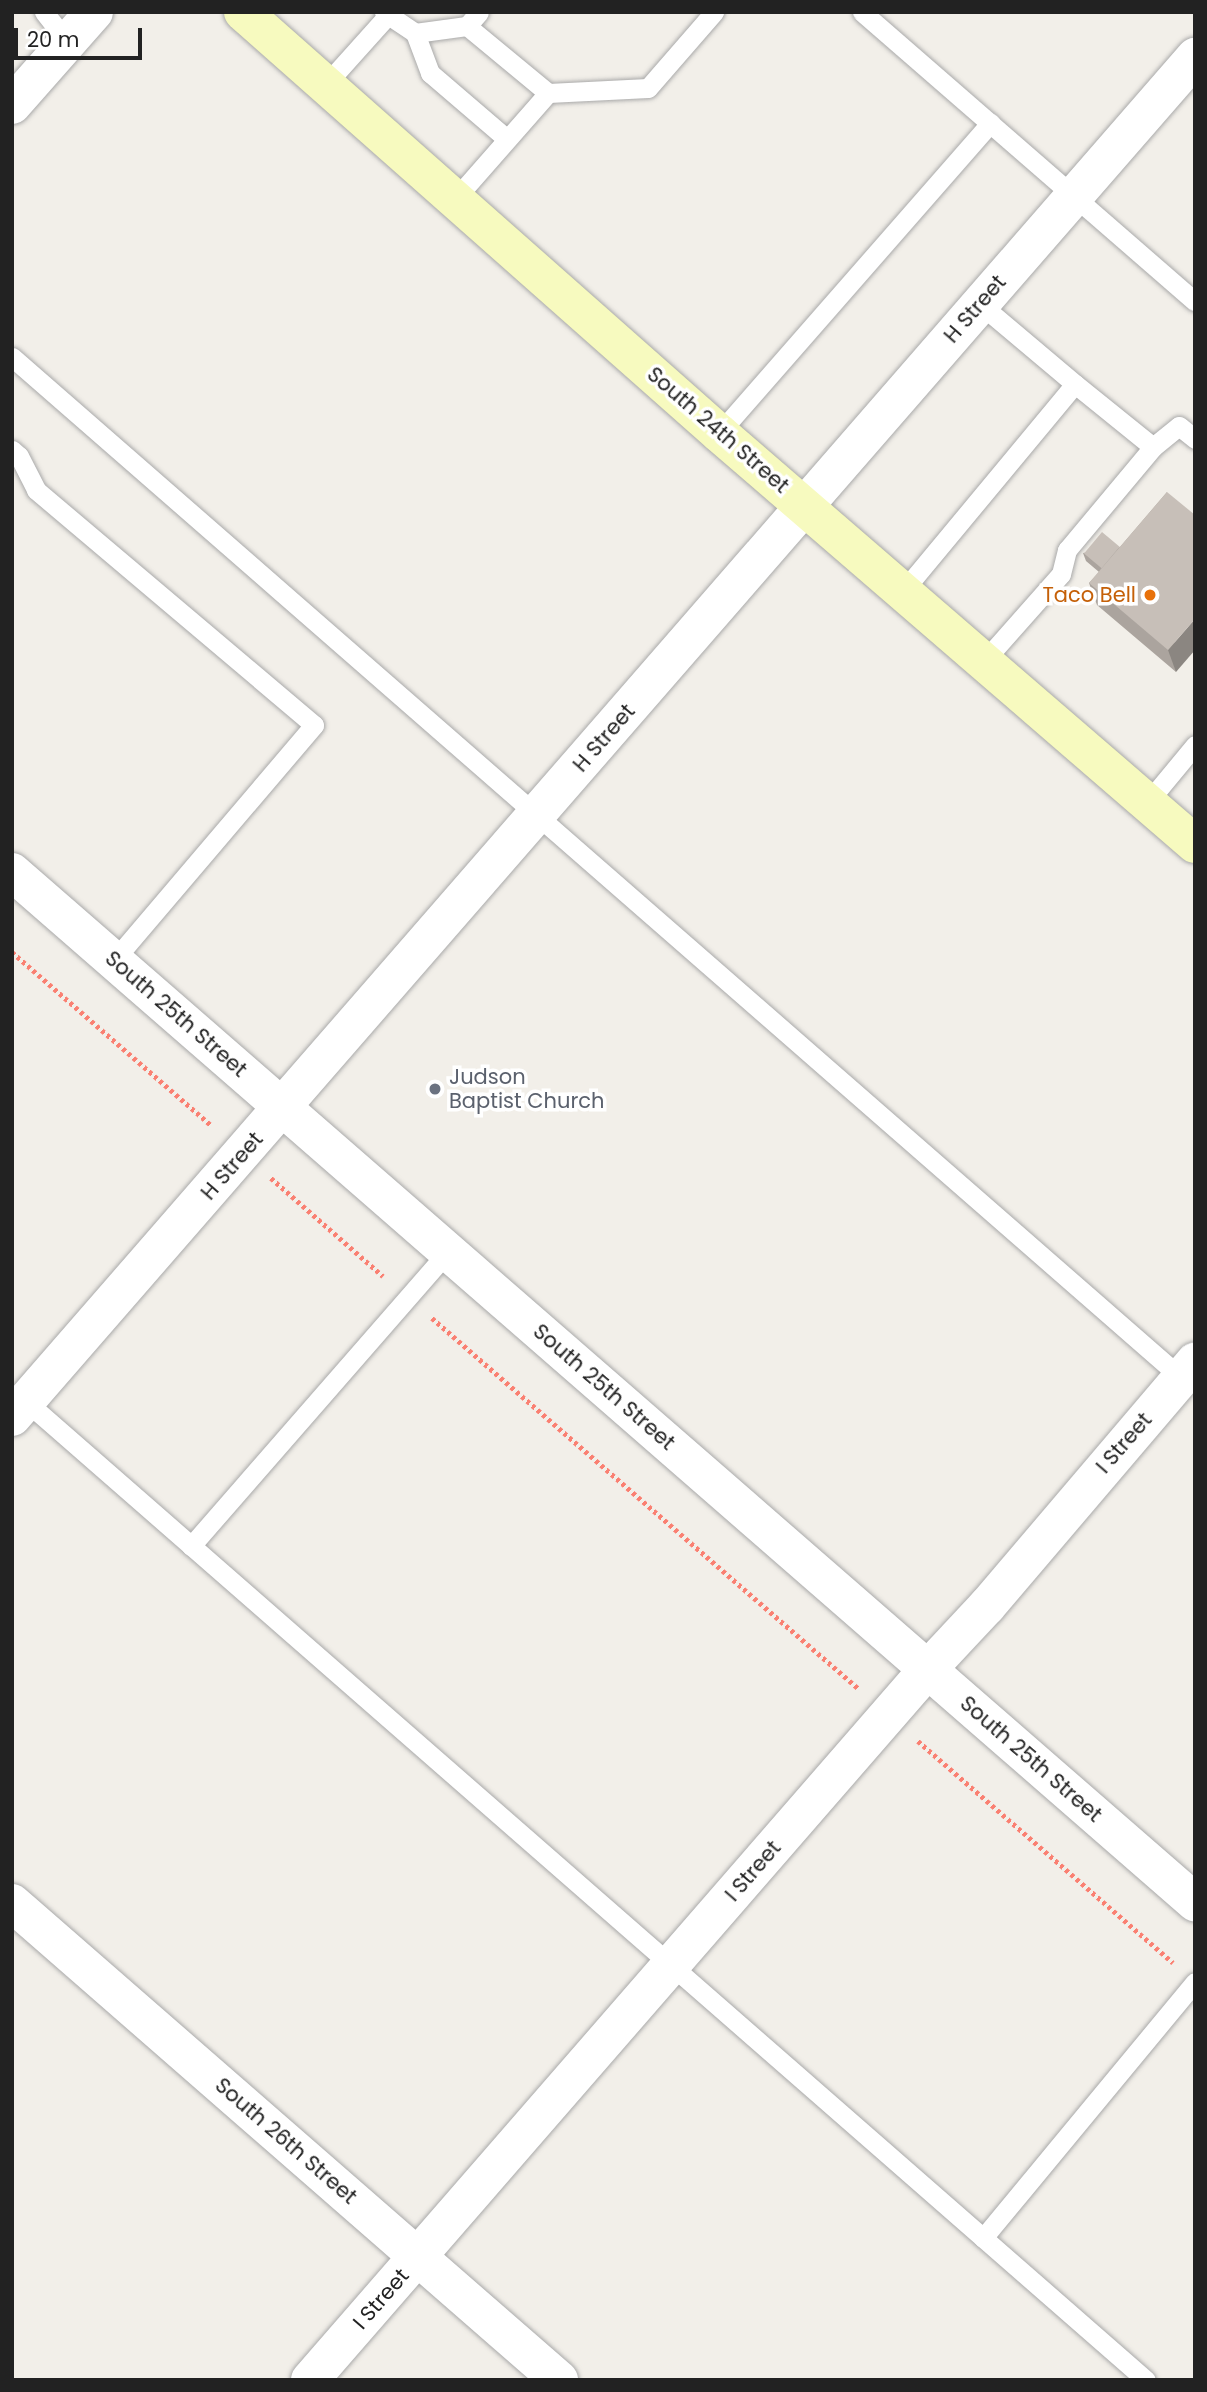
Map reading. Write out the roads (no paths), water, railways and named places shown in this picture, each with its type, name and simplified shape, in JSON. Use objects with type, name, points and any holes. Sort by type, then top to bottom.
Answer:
[{"type":"main road","name":"South 24th Street","points":[[243,12],[327,83],[719,433],[1195,844]]},
{"type":"street","points":[[12,105],[56,27],[94,12]]},
{"type":"street","name":"H Street","points":[[17,1403],[284,1107],[1195,57]]},
{"type":"street","name":"South 25th Street","points":[[12,872],[1195,1902]]},
{"type":"street","name":"I Street","points":[[310,2380],[928,1669],[1190,1376]]},
{"type":"street","name":"South 26th Street","points":[[12,1903],[559,2380]]},
{"type":"lane","points":[[455,198],[548,93],[648,88],[714,12]]},
{"type":"lane","points":[[862,12],[1195,301]]},
{"type":"lane","points":[[327,83],[386,14],[415,33],[430,73],[507,139]]},
{"type":"lane","points":[[415,33],[473,19],[548,93]]},
{"type":"lane","points":[[719,433],[990,123]]},
{"type":"lane","points":[[980,304],[1153,447]]},
{"type":"lane","points":[[12,357],[538,815],[1190,1376]]},
{"type":"lane","points":[[903,590],[1075,383]]},
{"type":"lane","points":[[984,661],[1060,574],[1067,550],[1153,447],[1180,426],[1195,439]]},
{"type":"lane","points":[[12,450],[19,456],[36,491],[314,725],[114,960]]},
{"type":"lane","points":[[1147,803],[1195,745]]},
{"type":"lane","points":[[191,1546],[448,1251]]},
{"type":"lane","points":[[17,1403],[191,1546],[1146,2380]]},
{"type":"lane","points":[[983,2238],[1166,2021],[1195,1982]]},
{"type":"place","name":"Taco Bell","points":[[1150,595]]},
{"type":"place","name":"Judson Baptist Church","points":[[435,1089]]}]
